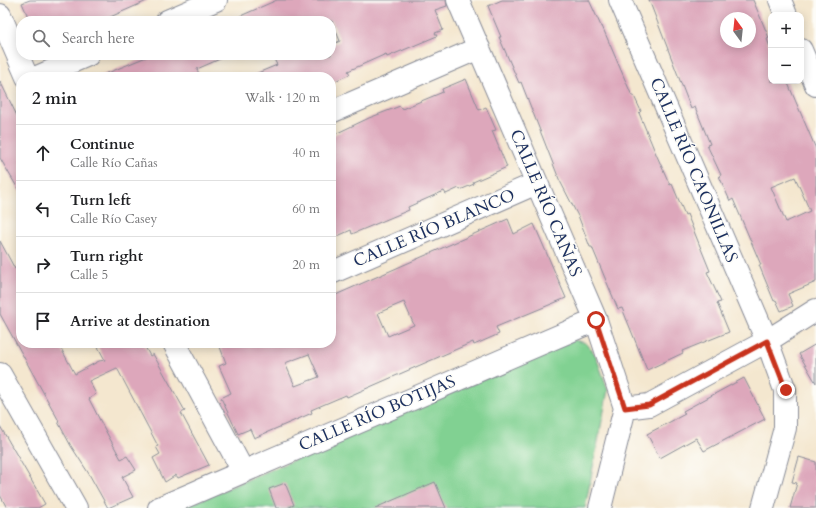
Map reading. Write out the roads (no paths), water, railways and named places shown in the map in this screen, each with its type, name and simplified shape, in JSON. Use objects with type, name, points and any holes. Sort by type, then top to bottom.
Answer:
[{"type":"street","points":[[179,16],[216,0]]},
{"type":"street","name":"CALLE RÍO CAÑAS","points":[[458,0],[596,320],[625,408]]},
{"type":"street","name":"CALLE RÍO CAONILLAS","points":[[620,0],[767,341],[786,390],[785,428],[763,508]]},
{"type":"street","points":[[780,0],[785,12]]},
{"type":"street","points":[[0,15],[16,52]]},
{"type":"street","points":[[336,110],[479,48]]},
{"type":"street","points":[[804,57],[816,85]]},
{"type":"street","points":[[20,60],[25,72]]},
{"type":"street","points":[[49,72],[76,60]]},
{"type":"street","name":"CALLE RÍO BLANCO","points":[[336,271],[537,183]]},
{"type":"street","points":[[600,508],[625,408],[649,405],[767,341],[816,310]]},
{"type":"street","name":"CALLE RÍO BOTIJAS","points":[[159,508],[596,320]]},
{"type":"street","points":[[177,348],[243,471]]},
{"type":"street","points":[[0,374],[76,508]]}]
